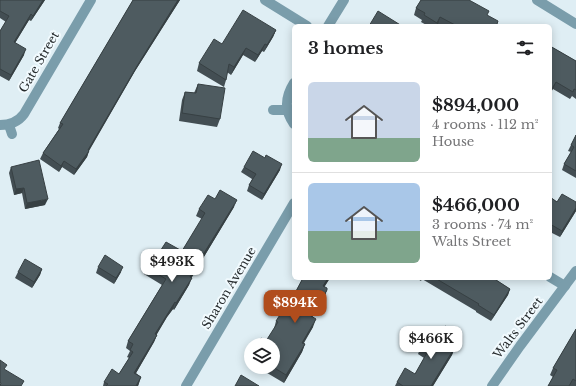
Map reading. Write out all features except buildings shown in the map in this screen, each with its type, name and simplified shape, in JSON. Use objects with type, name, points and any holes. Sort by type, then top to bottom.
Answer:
[{"type":"street","name":"Gate Street","points":[[7,128],[20,119],[24,114],[91,0]]},
{"type":"street","points":[[265,0],[304,24]]},
{"type":"street","points":[[329,24],[344,0]]},
{"type":"street","points":[[537,0],[576,24]]},
{"type":"street","points":[[292,87],[287,96],[287,110],[292,120]]},
{"type":"street","points":[[272,110],[287,110]]},
{"type":"street","name":"Sharon Avenue","points":[[186,386],[292,206]]},
{"type":"street","name":"Walts Street","points":[[492,386],[576,271]]},
{"type":"street","points":[[552,278],[566,286]]}]
